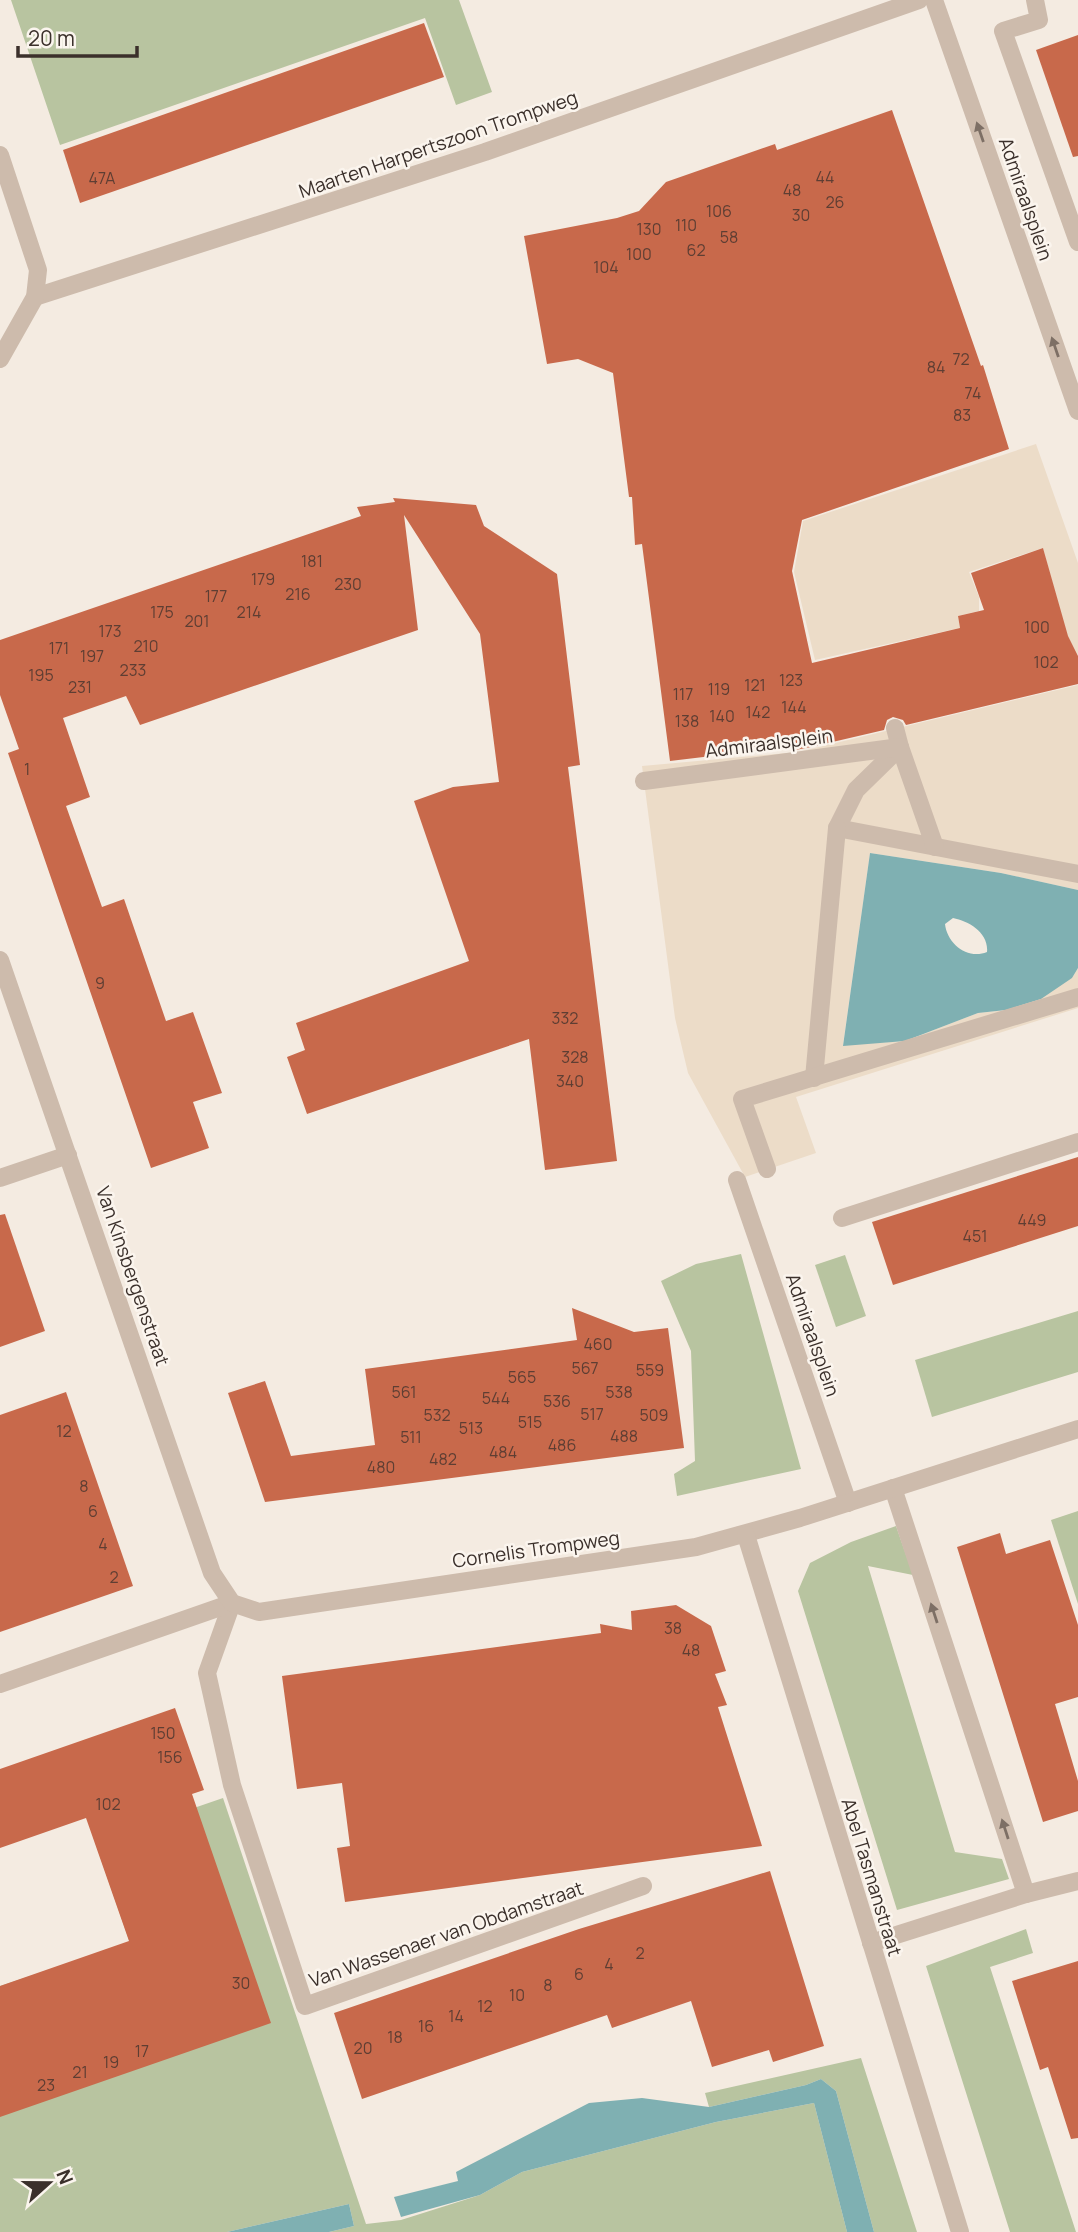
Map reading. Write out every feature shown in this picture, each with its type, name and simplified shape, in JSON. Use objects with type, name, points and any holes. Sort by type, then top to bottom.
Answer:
[{"type":"street","name":"Maarten Harpertszoon Trompweg","points":[[35,297],[485,152],[919,0]]},
{"type":"street","name":"Admiraalsplein","points":[[934,0],[1078,411]]},
{"type":"street","name":"Admiraalsplein","points":[[1035,0],[1039,20],[1003,31],[1078,242]]},
{"type":"street","points":[[0,155],[38,270],[35,297],[0,359]]},
{"type":"street","points":[[895,728],[935,847]]},
{"type":"street","points":[[814,1078],[836,828],[856,790],[900,747]]},
{"type":"street","name":"Admiraalsplein","points":[[644,781],[900,747]]},
{"type":"street","points":[[836,828],[1078,874]]},
{"type":"street","name":"Van Kinsbergenstraat","points":[[0,960],[212,1573],[232,1602]]},
{"type":"street","points":[[767,1168],[742,1099],[1078,998]]},
{"type":"street","points":[[842,1218],[1078,1142]]},
{"type":"street","points":[[0,1178],[68,1155]]},
{"type":"street","name":"Admiraalsplein","points":[[737,1180],[848,1503]]},
{"type":"street","name":"Cornelis Trompweg","points":[[232,1602],[259,1612],[696,1547],[746,1535],[1078,1429]]},
{"type":"street","points":[[893,1488],[1026,1894]]},
{"type":"street","name":"Abel Tasmanstraat","points":[[746,1535],[960,2232]]},
{"type":"street","points":[[0,1684],[232,1602]]},
{"type":"street","name":"Van Wassenaer van Obdamstraat","points":[[232,1602],[207,1673],[232,1785],[305,2006],[643,1886]]},
{"type":"street","points":[[871,1943],[1026,1894],[1078,1881]]},
{"type":"green space","points":[[11,0],[459,0],[492,92],[456,105],[425,18],[60,145]]},
{"type":"green space","points":[[741,1254],[801,1469],[677,1496],[674,1474],[695,1461],[691,1351],[661,1281],[696,1264]]},
{"type":"green space","points":[[845,1255],[866,1316],[836,1327],[815,1265]]},
{"type":"green space","points":[[1078,1311],[1078,1372],[932,1417],[915,1360]]},
{"type":"green space","points":[[1078,1511],[1078,1604],[1051,1520]]},
{"type":"green space","points":[[896,1526],[913,1575],[868,1566],[955,1852],[1002,1859],[1009,1879],[897,1910],[798,1591],[810,1563],[851,1542]]},
{"type":"green space","points":[[223,1798],[366,2224],[401,2220],[480,2195],[522,2172],[716,2122],[814,2103],[847,2232],[329,2232],[354,2226],[349,2204],[227,2232],[0,2232],[0,1986],[130,1943],[95,1842]]},
{"type":"green space","points":[[1026,1929],[1033,1953],[990,1967],[1076,2232],[1010,2232],[926,1966]]},
{"type":"green space","points":[[861,2058],[917,2232],[874,2232],[836,2091],[821,2079],[806,2085],[709,2107],[705,2093]]},
{"type":"shaded area","points":[[1036,444],[1078,563],[1078,655],[1067,635],[1043,548],[969,572],[979,597],[979,611],[958,616],[960,628],[815,660],[794,572],[803,521]]},
{"type":"shaded area","points":[[1078,685],[1078,890],[1001,873],[870,853],[843,1045],[905,1041],[978,1013],[1006,1010],[1072,978],[1078,968],[1078,1008],[796,1097],[816,1153],[745,1177],[688,1073],[675,1018],[642,766],[798,752]]},
{"type":"water","points":[[870,853],[1001,873],[1078,890],[1078,968],[1072,978],[1041,999],[1006,1010],[978,1013],[905,1041],[843,1046]],"holes":[[[953,918],[977,929],[985,939],[987,952],[973,954],[954,944],[945,924]]]},
{"type":"water","points":[[821,2079],[836,2091],[874,2232],[847,2232],[814,2103],[716,2122],[522,2172],[480,2195],[401,2217],[394,2197],[458,2181],[456,2172],[589,2103],[642,2098],[709,2107],[806,2085]]},
{"type":"water","points":[[349,2204],[354,2226],[329,2232],[227,2232]]},
{"type":"building","points":[[424,23],[444,77],[80,203],[63,150]]},
{"type":"building","points":[[1078,35],[1078,156],[1073,157],[1036,50]]},
{"type":"building","points":[[892,110],[981,366],[983,365],[1009,449],[802,520],[792,571],[812,663],[960,628],[958,616],[984,610],[971,573],[1043,548],[1068,636],[1078,656],[1078,684],[906,725],[903,720],[893,717],[887,720],[884,730],[811,747],[795,750],[794,746],[670,761],[642,544],[635,545],[632,497],[629,497],[613,373],[578,359],[547,364],[524,236],[617,218],[639,211],[666,182],[775,144],[777,150]]},
{"type":"building","points":[[393,498],[476,505],[484,526],[557,574],[580,765],[568,767],[617,1161],[545,1170],[529,1039],[307,1114],[287,1057],[305,1050],[296,1023],[469,961],[414,801],[453,787],[499,782],[480,634],[404,515],[418,630],[140,725],[126,696],[63,718],[90,797],[66,806],[102,907],[124,899],[166,1021],[193,1012],[222,1093],[193,1102],[209,1148],[151,1168],[8,753],[19,749],[0,695],[0,640],[361,516],[357,507],[395,502]]},
{"type":"building","points":[[1078,1157],[1078,1226],[893,1285],[872,1222]]},
{"type":"building","points":[[5,1214],[45,1331],[0,1347],[0,1215]]},
{"type":"building","points":[[572,1308],[634,1332],[668,1328],[684,1448],[265,1502],[228,1393],[265,1381],[291,1456],[375,1445],[365,1369],[577,1340]]},
{"type":"building","points":[[66,1392],[133,1586],[0,1632],[0,1415]]},
{"type":"building","points":[[1000,1533],[1006,1554],[1050,1540],[1078,1625],[1078,1697],[1055,1704],[1078,1781],[1078,1811],[1043,1822],[957,1547]]},
{"type":"building","points":[[676,1605],[711,1626],[726,1671],[715,1674],[727,1705],[718,1707],[762,1846],[345,1902],[337,1848],[350,1846],[342,1783],[297,1789],[282,1676],[601,1633],[600,1624],[632,1630],[631,1611]]},
{"type":"building","points":[[175,1708],[204,1790],[192,1794],[271,2023],[0,2117],[0,1986],[129,1941],[86,1818],[0,1848],[0,1769]]},
{"type":"building","points":[[770,1871],[824,2046],[773,2062],[769,2050],[712,2067],[691,2001],[612,2028],[607,2015],[362,2099],[334,2013],[579,1929]]},
{"type":"building","points":[[1078,1961],[1078,2138],[1071,2139],[1048,2067],[1040,2070],[1012,1981]]}]
